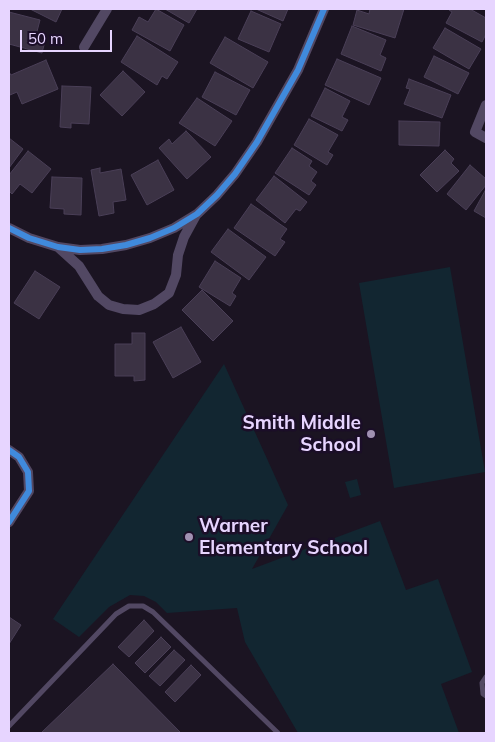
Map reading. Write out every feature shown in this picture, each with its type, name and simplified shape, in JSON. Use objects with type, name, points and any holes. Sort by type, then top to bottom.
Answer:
[{"type":"street","points":[[84,47],[107,9]]},
{"type":"street","points":[[9,228],[29,238],[58,247],[80,250],[126,245],[150,238],[174,228],[197,214],[217,195],[257,142],[298,70],[324,9]]},
{"type":"street","points":[[486,106],[476,132],[486,138]]},
{"type":"street","points":[[58,247],[79,266],[98,296],[109,305],[123,309],[139,310],[154,304],[169,293],[176,275],[178,255],[184,237],[197,214]]},
{"type":"street","points":[[9,450],[19,457],[28,472],[30,491],[9,522]]},
{"type":"lane","points":[[9,726],[116,614],[130,606],[142,606],[153,612],[278,733]]},
{"type":"lane","points":[[486,677],[482,683],[483,694],[486,696]]},
{"type":"shaded area","points":[[450,267],[485,472],[394,488],[359,283]]},
{"type":"shaded area","points":[[224,364],[288,505],[252,569],[380,521],[406,590],[438,579],[472,672],[441,684],[459,733],[298,733],[245,642],[237,608],[167,613],[156,602],[144,596],[130,595],[109,607],[79,637],[53,619]]},
{"type":"shaded area","points":[[357,479],[361,495],[350,498],[345,482]]},
{"type":"building","points":[[30,9],[62,9],[56,22]]},
{"type":"building","points":[[156,9],[184,25],[170,51],[132,30],[139,17],[148,22]]},
{"type":"building","points":[[165,9],[197,9],[189,23]]},
{"type":"building","points":[[256,9],[288,9],[283,21]]},
{"type":"building","points":[[370,9],[404,9],[395,38],[353,25],[357,10],[369,14]]},
{"type":"building","points":[[449,9],[470,9],[486,18],[486,34],[482,42],[446,23],[452,12]]},
{"type":"building","points":[[251,11],[281,24],[269,52],[238,39]]},
{"type":"building","points":[[9,12],[40,20],[35,39],[45,41],[42,53],[9,44]]},
{"type":"building","points":[[352,26],[386,40],[380,55],[386,58],[381,71],[341,54]]},
{"type":"building","points":[[445,28],[481,49],[469,69],[433,48]]},
{"type":"building","points":[[137,36],[178,62],[167,79],[162,76],[157,85],[121,62]]},
{"type":"building","points":[[225,37],[268,62],[253,88],[210,63]]},
{"type":"building","points":[[434,56],[469,73],[458,94],[424,77]]},
{"type":"building","points":[[337,59],[381,78],[369,105],[325,85]]},
{"type":"building","points":[[46,60],[58,89],[22,104],[17,92],[10,95],[9,72],[11,75]]},
{"type":"building","points":[[123,71],[145,92],[122,116],[100,95]]},
{"type":"building","points":[[215,72],[250,90],[236,115],[202,97]]},
{"type":"building","points":[[409,79],[451,95],[442,118],[404,104],[410,89],[406,88]]},
{"type":"building","points":[[62,86],[91,87],[89,124],[71,123],[71,128],[60,127]]},
{"type":"building","points":[[325,88],[350,101],[342,117],[348,120],[342,131],[311,116]]},
{"type":"building","points":[[197,98],[232,121],[215,146],[179,123]]},
{"type":"building","points":[[309,119],[338,135],[328,152],[333,155],[327,165],[294,145]]},
{"type":"building","points":[[399,121],[440,122],[439,146],[399,145]]},
{"type":"building","points":[[186,131],[211,157],[187,179],[159,148],[169,139],[172,144]]},
{"type":"building","points":[[9,138],[23,149],[9,168]]},
{"type":"building","points":[[292,148],[312,161],[309,166],[317,172],[311,181],[316,185],[309,195],[275,173]]},
{"type":"building","points":[[445,150],[454,159],[451,163],[459,171],[437,192],[420,175]]},
{"type":"building","points":[[28,151],[51,169],[32,193],[20,184],[12,194],[9,191],[9,175]]},
{"type":"building","points":[[158,160],[174,190],[147,205],[131,175]]},
{"type":"building","points":[[470,165],[486,179],[486,185],[466,210],[447,194]]},
{"type":"building","points":[[100,168],[100,173],[121,169],[126,200],[113,202],[114,213],[99,216],[91,170]]},
{"type":"building","points":[[274,176],[307,202],[300,211],[296,209],[285,223],[256,200]]},
{"type":"building","points":[[52,177],[82,178],[81,215],[64,214],[64,209],[50,208]]},
{"type":"building","points":[[486,189],[486,218],[474,211]]},
{"type":"building","points":[[251,204],[287,229],[280,239],[285,242],[275,256],[234,228]]},
{"type":"building","points":[[228,229],[266,257],[249,280],[211,252]]},
{"type":"building","points":[[215,261],[241,278],[232,293],[236,296],[230,306],[199,287]]},
{"type":"building","points":[[35,271],[60,287],[39,319],[14,303]]},
{"type":"building","points":[[202,290],[233,321],[213,341],[182,310]]},
{"type":"building","points":[[181,327],[201,362],[173,378],[153,342]]},
{"type":"building","points":[[132,333],[145,333],[145,380],[134,381],[134,376],[115,376],[115,344],[132,344]]},
{"type":"building","points":[[9,617],[21,625],[9,644]]},
{"type":"building","points":[[144,620],[154,631],[129,657],[118,647]]},
{"type":"building","points":[[161,637],[171,647],[145,673],[135,663]]},
{"type":"building","points":[[174,650],[185,660],[160,686],[149,676]]},
{"type":"building","points":[[113,664],[181,733],[41,733]]},
{"type":"building","points":[[191,665],[201,675],[175,702],[165,692]]},
{"type":"cycle path","points":[[9,228],[29,238],[58,247],[80,250],[102,249],[150,238],[174,228],[197,214],[235,174],[257,142],[298,70],[324,9]]},
{"type":"cycle path","points":[[9,450],[19,457],[28,472],[29,491],[9,522]]},
{"type":"place","name":"Smith Middle School","points":[[371,434]]},
{"type":"place","name":"Warner Elementary School","points":[[189,537]]}]
